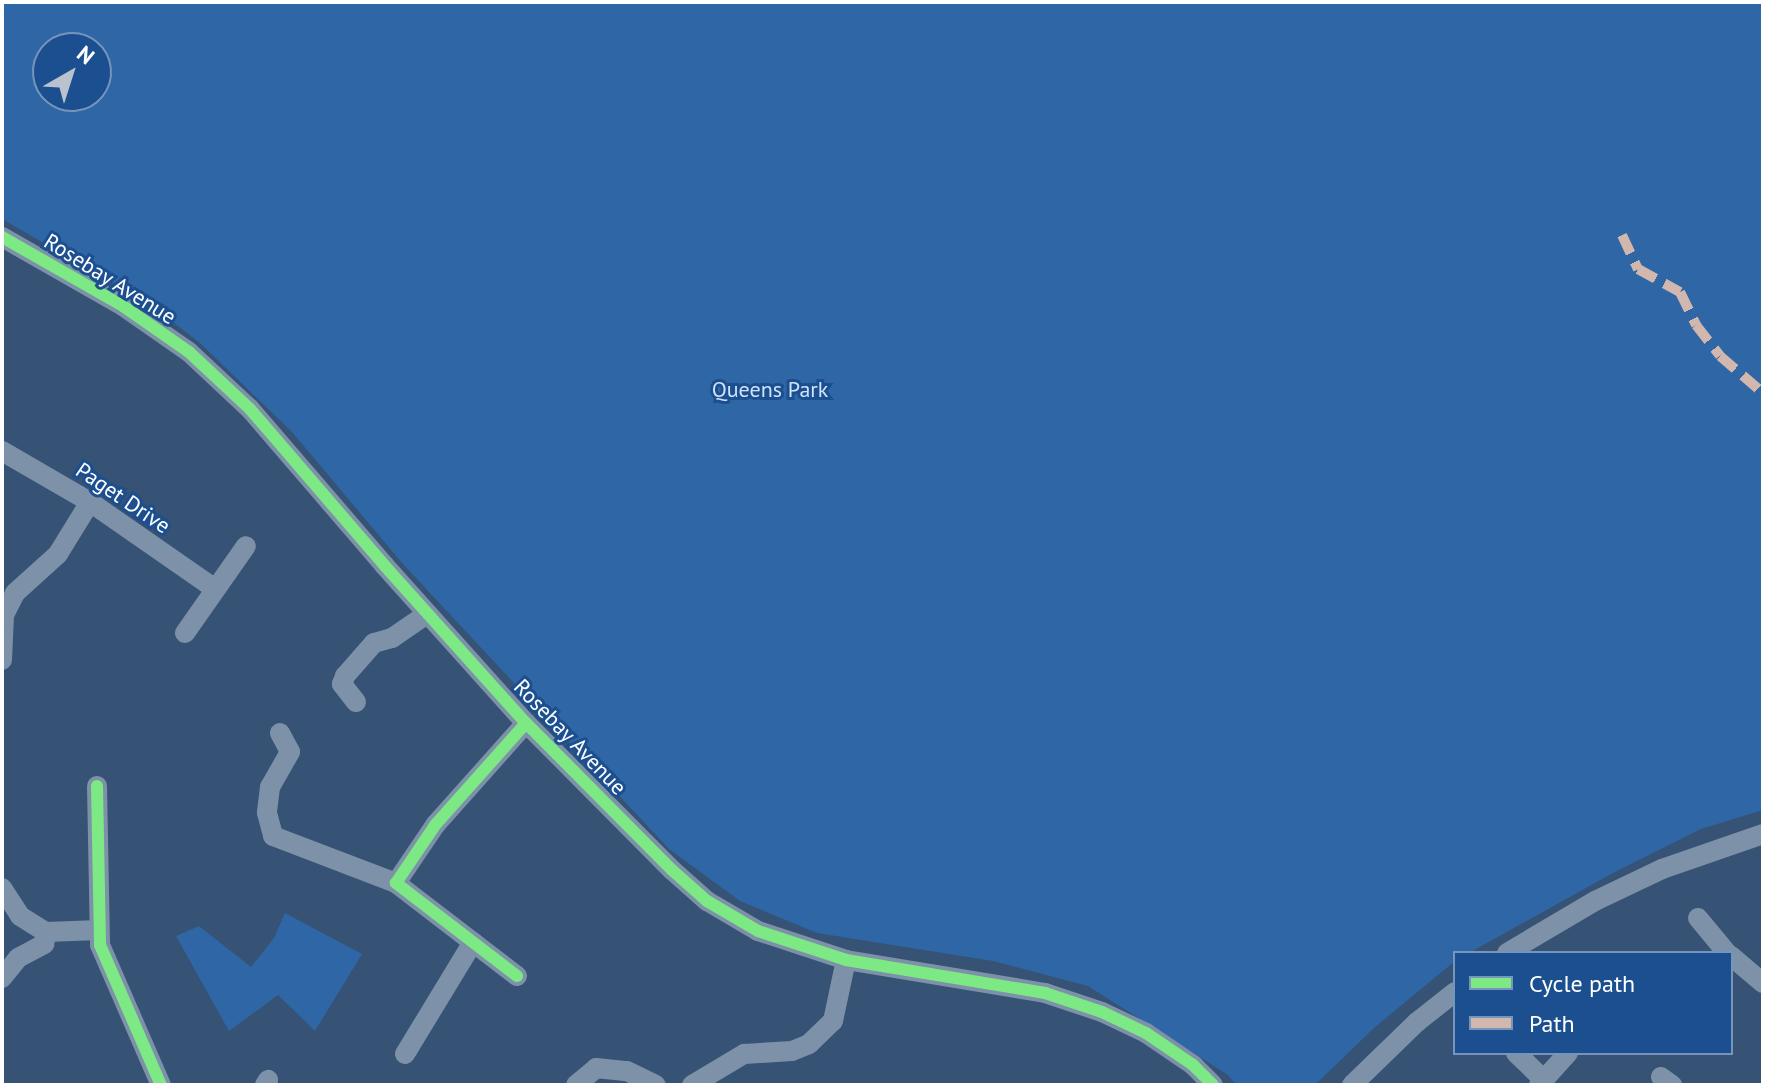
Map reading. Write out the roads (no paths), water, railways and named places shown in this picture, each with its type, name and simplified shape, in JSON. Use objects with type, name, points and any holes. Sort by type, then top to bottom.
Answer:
[{"type":"street","name":"Rosebay Avenue","points":[[2,237],[123,306],[189,352],[250,409],[526,723],[660,859],[707,901],[758,931],[846,960],[1045,993],[1102,1012],[1146,1033],[1193,1065],[1213,1085]]},
{"type":"street","name":"Paget Drive","points":[[2,451],[90,502],[215,589]]},
{"type":"street","points":[[2,660],[4,615],[15,593],[58,554],[90,502]]},
{"type":"street","points":[[185,633],[246,546]]},
{"type":"street","points":[[356,702],[342,684],[345,676],[374,643],[392,638],[427,614]]},
{"type":"street","points":[[396,883],[436,824],[526,723]]},
{"type":"street","points":[[280,733],[290,752],[270,787],[267,813],[273,836],[396,883],[517,976]]},
{"type":"street","points":[[97,786],[100,945],[161,1085]]},
{"type":"street","points":[[1510,951],[1595,901],[1662,869],[1763,834]]},
{"type":"street","points":[[2,888],[20,916],[46,932],[99,930]]},
{"type":"street","points":[[1698,918],[1726,951]]},
{"type":"street","points":[[2,978],[18,958],[44,944],[46,932]]},
{"type":"street","points":[[405,1054],[473,942]]},
{"type":"street","points":[[1733,958],[1763,983]]},
{"type":"street","points":[[700,1083],[744,1054],[792,1051],[809,1044],[833,1021],[846,960]]},
{"type":"street","points":[[1352,1085],[1417,1022],[1453,994]]},
{"type":"street","points":[[1518,1055],[1541,1082],[1566,1055]]},
{"type":"street","points":[[576,1085],[596,1068],[627,1071],[656,1085]]},
{"type":"park label","name":"Queens Park","points":[[770,390]]}]
